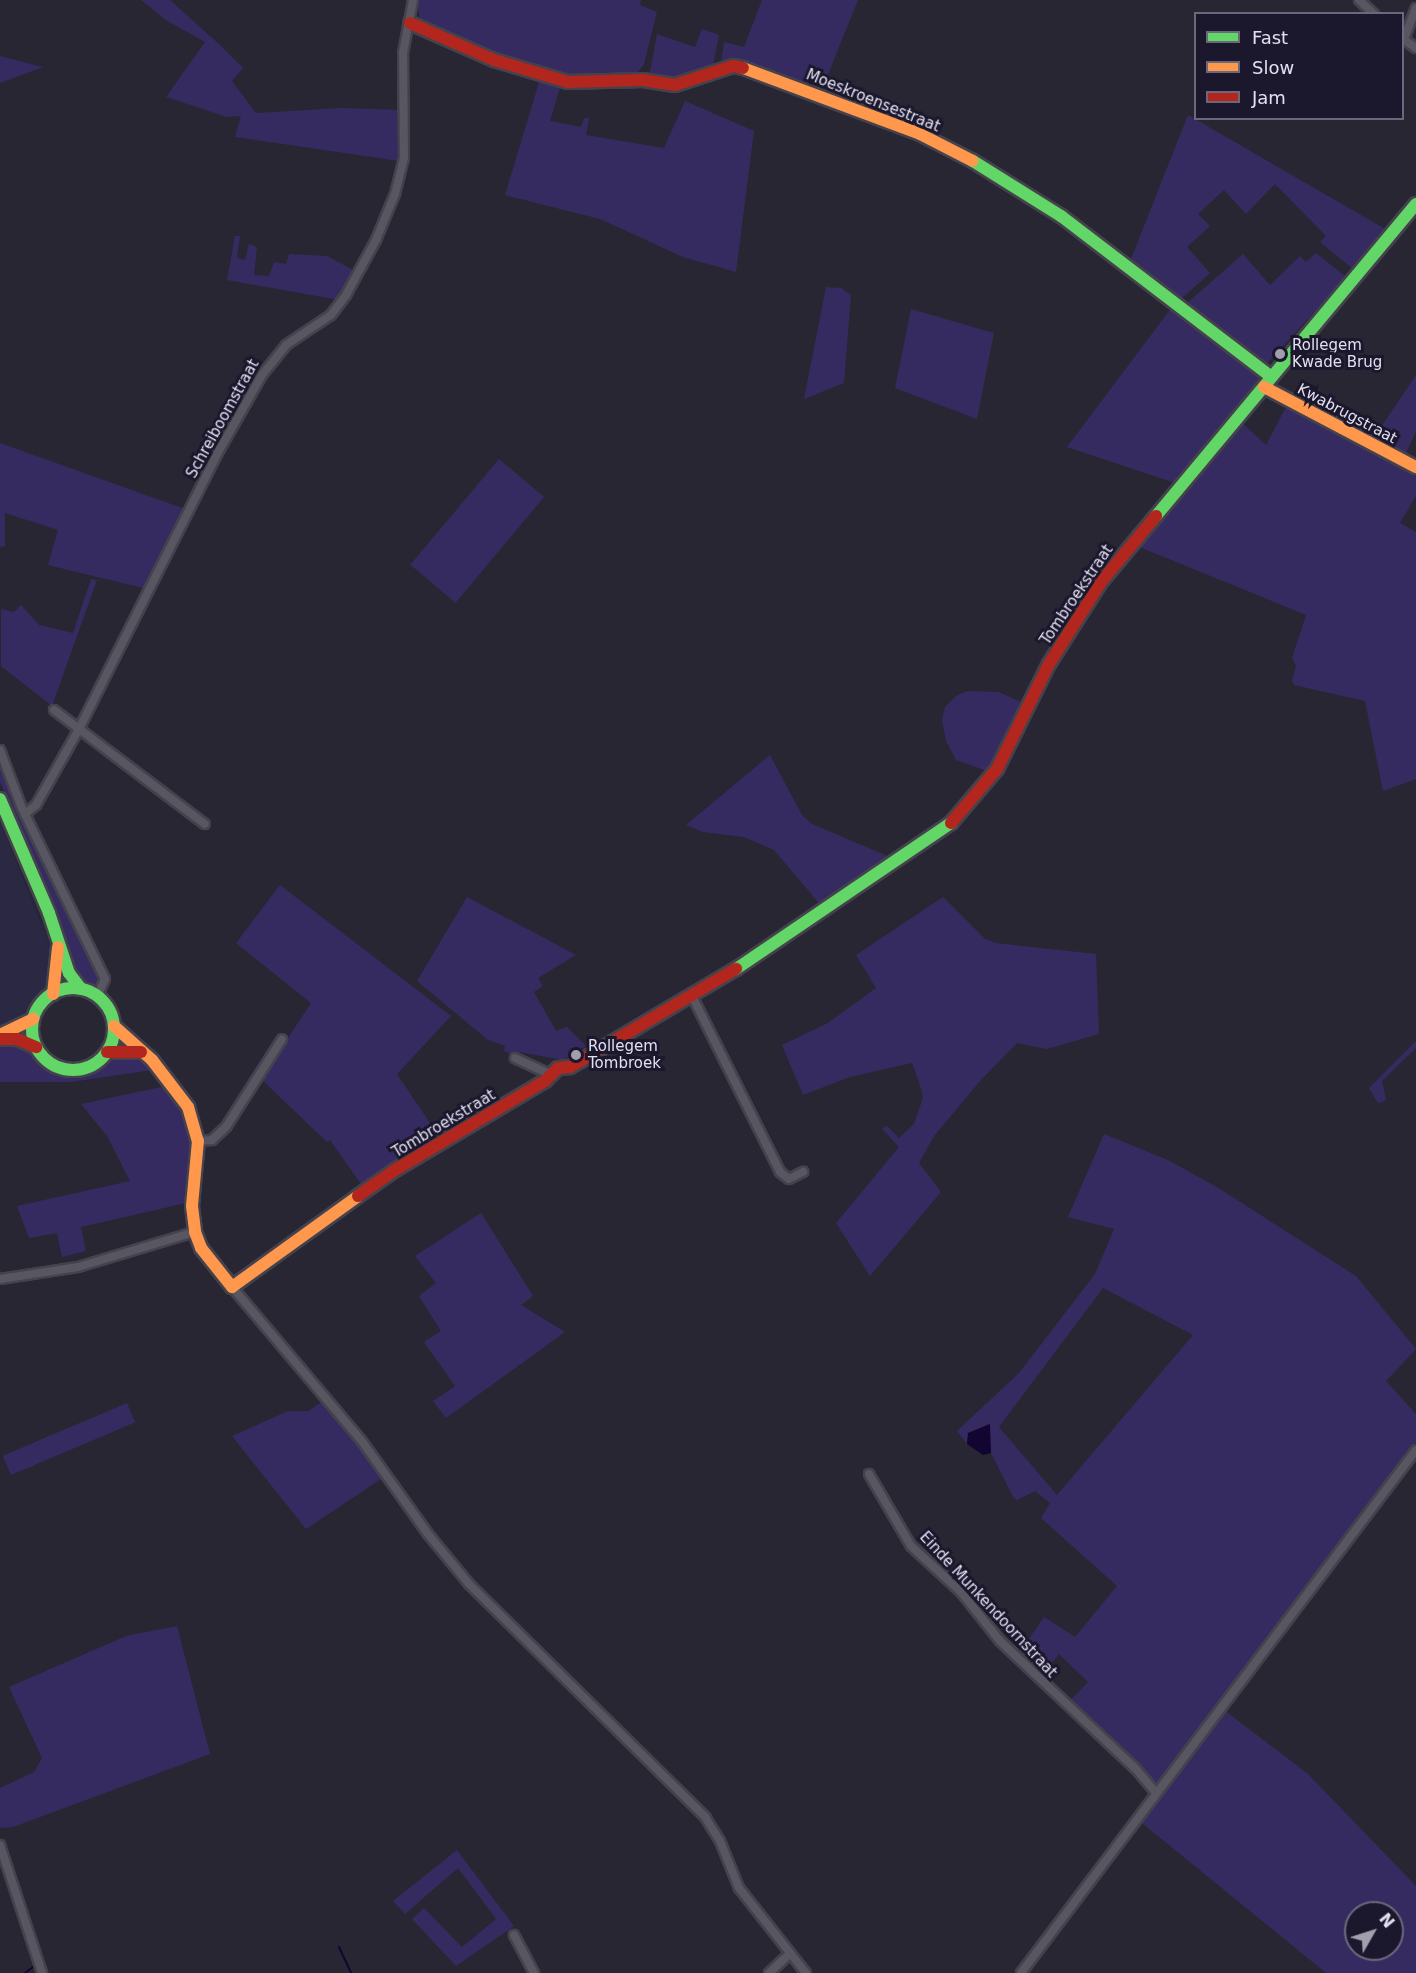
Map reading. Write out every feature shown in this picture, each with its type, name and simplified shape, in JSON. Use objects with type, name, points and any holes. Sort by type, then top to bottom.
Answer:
[{"type":"street","name":"Schreiboomstraat","points":[[25,814],[36,805],[79,729],[220,449],[262,375],[286,345],[331,315],[346,296],[376,240],[395,194],[404,158],[403,69],[413,0]]},
{"type":"street","points":[[1359,0],[1372,12]]},
{"type":"street","points":[[1404,37],[1416,8]]},
{"type":"street","name":"Moeskroensestraat","points":[[410,23],[494,60],[568,82],[643,80],[675,85],[733,66],[752,70],[920,134],[1003,177],[1061,216],[1267,381]]},
{"type":"street","name":"Tombroekstraat","points":[[232,1287],[395,1170],[545,1081],[549,1074],[570,1067],[692,996],[927,843],[969,805],[1001,762],[1049,664],[1095,590],[1416,204]]},
{"type":"street","name":"Kwabrugstraat","points":[[1267,381],[1416,467]]},
{"type":"street","points":[[54,710],[205,824]]},
{"type":"street","points":[[0,750],[25,814],[104,982],[97,997]]},
{"type":"street","points":[[0,799],[50,913],[58,945],[81,989],[97,997],[107,1008],[114,1026],[145,1053],[188,1107],[198,1141],[192,1206],[195,1232],[201,1248],[361,1440],[446,1556],[512,1626],[705,1817],[720,1841],[739,1888],[788,1955],[806,1973]]},
{"type":"street","points":[[53,994],[58,945]]},
{"type":"street","name":"Tombroekstraat","points":[[679,1002],[713,976],[738,965]]},
{"type":"street","points":[[36,1047],[33,1019],[39,1006],[53,994],[81,989]]},
{"type":"street","points":[[692,996],[780,1172],[789,1179],[803,1172]]},
{"type":"street","points":[[0,1037],[33,1019]]},
{"type":"street","points":[[0,1037],[17,1039],[36,1047],[49,1063],[69,1070],[93,1065],[107,1052],[114,1026]]},
{"type":"street","points":[[198,1141],[212,1140],[226,1127],[282,1039]]},
{"type":"street","points":[[107,1052],[129,1049],[145,1053]]},
{"type":"street","points":[[515,1058],[549,1074]]},
{"type":"street","points":[[0,1279],[78,1267],[195,1232]]},
{"type":"street","points":[[1021,1973],[1155,1792],[1416,1450]]},
{"type":"street","name":"Einde Munkendoornstraat","points":[[869,1474],[910,1546],[961,1592],[1000,1641],[1136,1769],[1155,1792]]},
{"type":"street","points":[[0,1845],[42,1973]]},
{"type":"street","points":[[514,1935],[534,1973]]},
{"type":"street","points":[[769,1973],[788,1955]]},
{"type":"shaded area","points":[[141,0],[170,0],[221,46],[243,68],[232,81],[256,113],[342,108],[402,110],[399,161],[235,137],[241,116],[227,117],[166,97],[205,42],[166,20]]},
{"type":"shaded area","points":[[417,0],[641,0],[640,5],[657,12],[644,64],[635,76],[562,78],[499,59],[420,21]]},
{"type":"shaded area","points":[[762,0],[858,0],[822,89],[771,72],[721,62],[724,42],[744,47]]},
{"type":"shaded area","points":[[702,29],[719,35],[713,66],[674,81],[649,77],[657,34],[695,47]]},
{"type":"shaded area","points":[[0,56],[23,62],[43,67],[0,83]]},
{"type":"shaded area","points":[[540,79],[561,84],[550,121],[581,127],[584,118],[589,118],[586,135],[664,148],[685,101],[754,131],[736,272],[683,257],[600,219],[505,195]]},
{"type":"shaded area","points":[[1188,115],[1387,230],[1353,269],[1320,242],[1326,236],[1275,184],[1246,214],[1224,190],[1198,214],[1210,226],[1187,247],[1210,273],[1179,301],[1129,264]]},
{"type":"shaded area","points":[[235,236],[240,236],[237,258],[245,260],[249,244],[257,247],[254,275],[269,276],[274,262],[286,264],[289,254],[327,256],[357,272],[339,300],[227,280]]},
{"type":"shaded area","points":[[1316,253],[1346,277],[1265,366],[1189,308],[1187,303],[1243,254],[1270,285],[1300,256],[1306,262]]},
{"type":"shaded area","points":[[826,287],[841,288],[851,295],[844,383],[804,399]]},
{"type":"shaded area","points":[[1172,307],[1262,376],[1175,483],[1067,447]]},
{"type":"shaded area","points":[[911,309],[994,333],[977,419],[895,388]]},
{"type":"shaded area","points":[[1416,375],[1416,432],[1405,455],[1373,439]]},
{"type":"shaded area","points":[[1287,405],[1416,476],[1416,496],[1400,523],[1416,532],[1416,779],[1383,791],[1365,701],[1294,685],[1292,681],[1296,666],[1292,658],[1306,615],[1137,546],[1241,422],[1266,445]]},
{"type":"shaded area","points":[[0,443],[185,509],[147,589],[48,565],[58,530],[5,513],[5,546],[0,547]]},
{"type":"shaded area","points":[[499,459],[544,497],[455,603],[410,565]]},
{"type":"shaded area","points":[[91,579],[97,580],[52,706],[1,666],[1,609],[14,612],[21,605],[39,625],[73,633]]},
{"type":"shaded area","points":[[967,691],[999,692],[1021,702],[987,771],[956,760],[946,741],[942,720],[945,707],[956,696]]},
{"type":"shaded area","points":[[770,755],[802,815],[812,824],[890,857],[819,903],[774,850],[744,837],[703,832],[686,825]]},
{"type":"shaded area","points":[[0,762],[101,978],[98,985],[88,985],[76,976],[53,903],[0,782]]},
{"type":"shaded area","points":[[0,823],[53,953],[53,979],[23,1019],[0,1031]]},
{"type":"shaded area","points":[[280,885],[451,1016],[397,1074],[440,1138],[363,1187],[330,1140],[327,1142],[261,1079],[311,1003],[236,943]]},
{"type":"shaded area","points":[[467,897],[576,955],[538,978],[543,986],[534,992],[556,1031],[567,1027],[586,1046],[563,1060],[519,1052],[517,1057],[504,1051],[505,1046],[488,1040],[417,981]]},
{"type":"shaded area","points":[[943,897],[984,938],[996,943],[1096,954],[1099,1034],[1047,1049],[1017,1043],[980,1081],[934,1136],[919,1163],[941,1192],[870,1276],[836,1223],[899,1147],[882,1129],[887,1126],[899,1138],[914,1124],[923,1098],[912,1063],[850,1077],[803,1095],[782,1045],[828,1023],[876,988],[856,955]]},
{"type":"shaded area","points":[[1416,1041],[1416,1048],[1382,1081],[1386,1100],[1378,1103],[1369,1088]]},
{"type":"shaded area","points":[[0,1043],[25,1046],[44,1067],[64,1075],[92,1070],[111,1055],[143,1057],[152,1070],[71,1082],[0,1082]]},
{"type":"shaded area","points":[[166,1086],[184,1113],[190,1135],[186,1203],[81,1227],[86,1251],[62,1257],[57,1233],[29,1238],[17,1206],[130,1181],[107,1136],[81,1104]]},
{"type":"shaded area","points":[[1104,1134],[1168,1160],[1220,1189],[1356,1276],[1416,1349],[1386,1381],[1416,1414],[1416,1443],[1161,1784],[1152,1782],[1068,1703],[1088,1682],[1059,1654],[1041,1678],[1018,1655],[1044,1617],[1075,1637],[1117,1586],[1041,1518],[1050,1503],[1035,1491],[1017,1500],[1013,1497],[991,1453],[989,1424],[968,1433],[967,1444],[957,1431],[1019,1373],[1095,1274],[1114,1229],[1068,1217]],"holes":[[[1103,1288],[1193,1335],[1057,1495],[999,1427]]]},
{"type":"shaded area","points":[[481,1213],[533,1296],[521,1305],[565,1332],[446,1418],[433,1401],[455,1386],[424,1342],[441,1331],[419,1296],[436,1283],[415,1256]]},
{"type":"shaded area","points":[[323,1401],[384,1477],[306,1529],[232,1436],[288,1411],[308,1411]]},
{"type":"shaded area","points":[[127,1403],[135,1422],[11,1475],[3,1456]]},
{"type":"shaded area","points":[[990,1424],[991,1453],[983,1455],[967,1444],[968,1433]]},
{"type":"shaded area","points":[[177,1626],[210,1754],[13,1827],[0,1828],[0,1788],[34,1772],[42,1758],[9,1687],[126,1636]]},
{"type":"shaded area","points":[[1224,1710],[1307,1773],[1416,1886],[1416,1973],[1326,1973],[1142,1823]]},
{"type":"shaded area","points":[[457,1850],[514,1926],[456,1966],[412,1919],[424,1908],[462,1947],[496,1919],[458,1868],[405,1914],[393,1901]]},
{"type":"waterway","points":[[339,1947],[351,1973]]},
{"type":"waterway","points":[[25,1973],[33,1967]]},
{"type":"traffic: fast","points":[[973,161],[1061,216],[1270,376]]},
{"type":"traffic: fast","points":[[1156,516],[1416,204]]},
{"type":"traffic: fast","points":[[0,799],[49,913],[69,973],[81,989]]},
{"type":"traffic: fast","points":[[736,969],[951,823]]},
{"type":"traffic: fast","points":[[73,988],[89,991],[102,1000],[111,1013],[114,1029],[111,1045],[102,1058],[89,1067],[73,1070],[57,1067],[44,1058],[35,1045],[32,1029],[35,1013],[44,1000],[57,991],[73,988]]},
{"type":"traffic: slow","points":[[743,68],[920,134],[973,161]]},
{"type":"traffic: slow","points":[[1264,387],[1416,467]]},
{"type":"traffic: slow","points":[[53,994],[58,947]]},
{"type":"traffic: slow","points":[[0,1035],[33,1019]]},
{"type":"traffic: slow","points":[[114,1026],[152,1060],[188,1107],[198,1141],[192,1206],[195,1232],[201,1248],[232,1287],[358,1196]]},
{"type":"traffic: jam","points":[[410,23],[494,60],[568,82],[643,80],[675,85],[733,66],[743,68]]},
{"type":"traffic: jam","points":[[951,823],[997,769],[1049,664],[1101,582],[1156,516]]},
{"type":"traffic: jam","points":[[358,1196],[395,1170],[545,1081],[558,1068],[570,1067],[736,969]]},
{"type":"traffic: jam","points":[[0,1039],[17,1039],[36,1047]]},
{"type":"traffic: jam","points":[[107,1052],[141,1052]]},
{"type":"place","name":"Rollegem Kwade Brug","points":[[1280,354]]},
{"type":"place","name":"Rollegem Tombroek","points":[[576,1055]]}]
